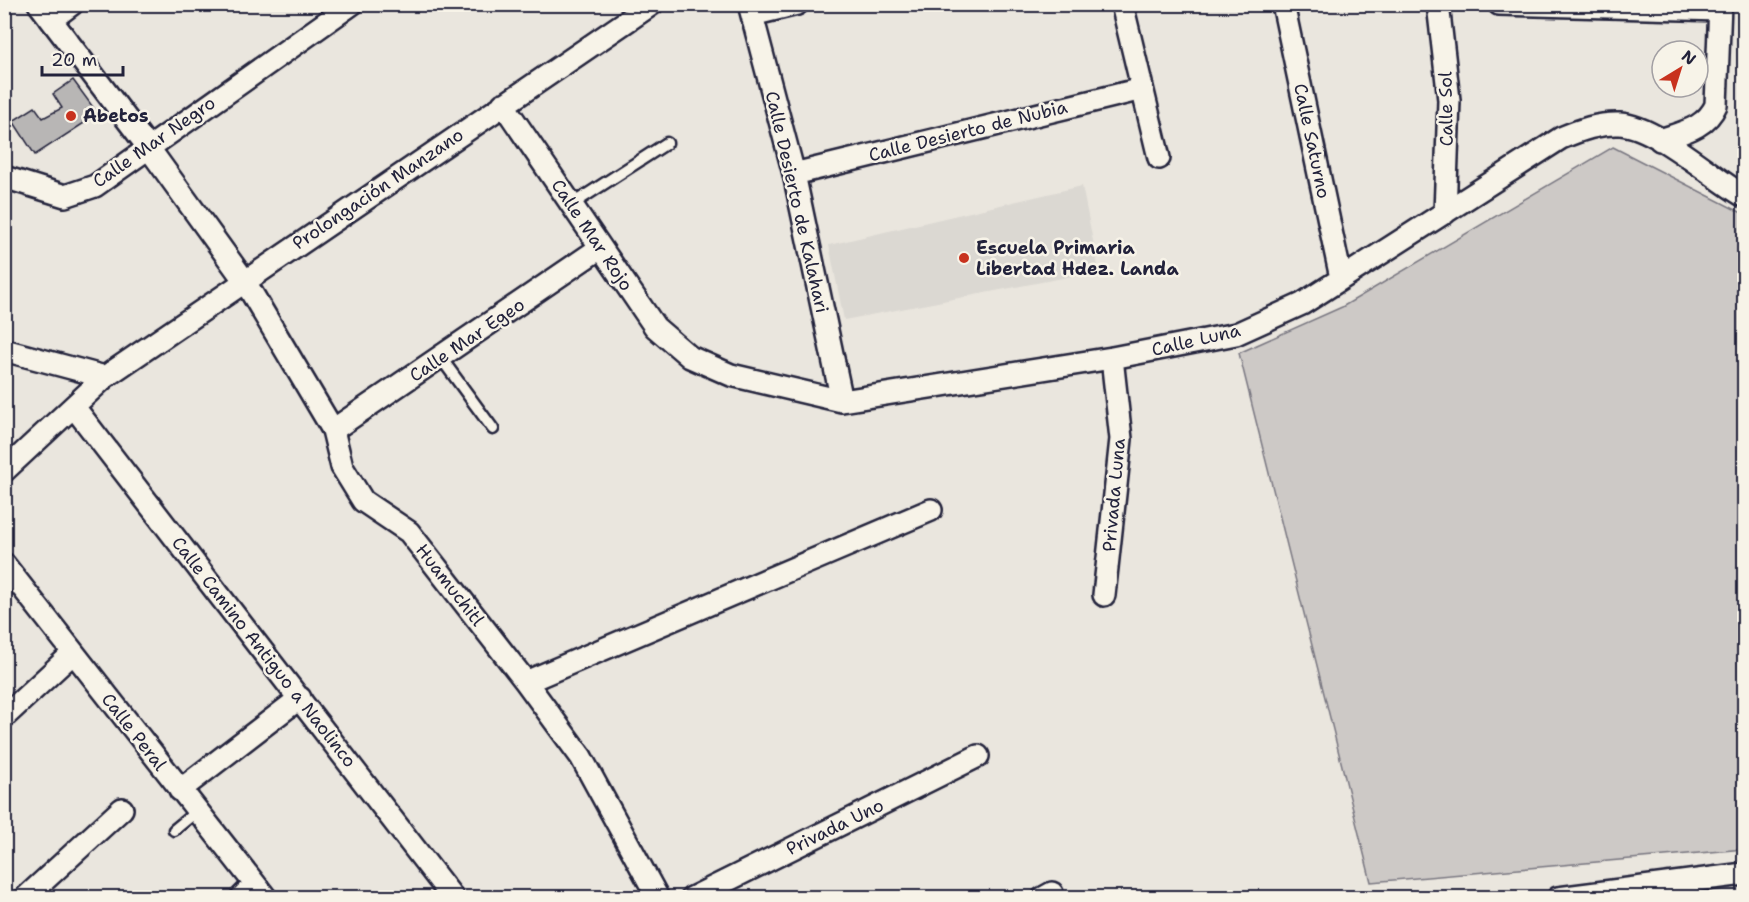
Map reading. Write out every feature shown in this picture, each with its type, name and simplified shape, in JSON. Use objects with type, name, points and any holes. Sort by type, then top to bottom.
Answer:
[{"type":"street","points":[[46,12],[72,4]]},
{"type":"street","name":"Calle Mar Negro","points":[[4,177],[65,196],[96,186],[352,4]]},
{"type":"street","points":[[750,10],[797,4]]},
{"type":"street","points":[[1122,4],[1159,158]]},
{"type":"street","name":"Calle Saturno","points":[[1283,4],[1341,278]]},
{"type":"street","name":"Calle Sol","points":[[1438,4],[1449,100],[1445,213]]},
{"type":"street","points":[[1499,4],[1720,7],[1716,105],[1711,117],[1701,125],[1660,140]]},
{"type":"street","name":"Prolongación Manzano","points":[[4,471],[105,377],[649,5]]},
{"type":"street","name":"Calle Desierto de Kalahari","points":[[750,10],[794,174],[842,401]]},
{"type":"street","name":"Huamuchitl","points":[[46,12],[148,147],[244,280],[333,430],[342,467],[363,501],[409,532],[526,682],[581,757],[658,897]]},
{"type":"street","name":"Calle Desierto de Nubia","points":[[794,174],[1142,89]]},
{"type":"street","name":"Calle Mar Rojo","points":[[503,104],[655,327],[690,357]]},
{"type":"street","name":"Calle Luna","points":[[690,357],[731,375],[787,391],[842,401],[1112,358],[1236,334],[1302,304],[1561,138],[1589,127],[1620,124],[1640,128],[1744,196]]},
{"type":"street","name":"Calle Mar Egeo","points":[[333,430],[600,248]]},
{"type":"street","points":[[4,350],[105,377]]},
{"type":"street","name":"Privada Luna","points":[[1104,595],[1121,439],[1112,358]]},
{"type":"street","name":"Calle Camino Antiguo a Naolinco","points":[[74,407],[453,897]]},
{"type":"street","points":[[526,682],[931,510]]},
{"type":"street","name":"Calle Peral","points":[[4,564],[196,811],[254,893]]},
{"type":"street","points":[[4,717],[73,653]]},
{"type":"street","points":[[180,790],[300,698]]},
{"type":"street","name":"Privada Uno","points":[[692,897],[978,756]]},
{"type":"street","points":[[26,897],[122,809]]},
{"type":"street","points":[[1558,897],[1630,893],[1744,874]]},
{"type":"lane","points":[[571,205],[668,143]]},
{"type":"lane","points":[[441,358],[493,429]]},
{"type":"lane","points":[[174,830],[196,811]]},
{"type":"shaded area","points":[[1613,147],[1744,214],[1744,849],[1371,882],[1239,353],[1342,307]]},
{"type":"shaded area","name":"Escuela Primaria Libertad Hdez. Landa","points":[[1082,186],[1099,271],[844,320],[829,245]]},
{"type":"building","name":"Abetos","points":[[73,80],[98,114],[35,155],[13,121],[35,107],[43,118],[62,108],[53,94]]},
{"type":"place","name":"Abetos","points":[[71,116]]},
{"type":"place","name":"Escuela Primaria Libertad Hdez. Landa","points":[[964,258]]}]
